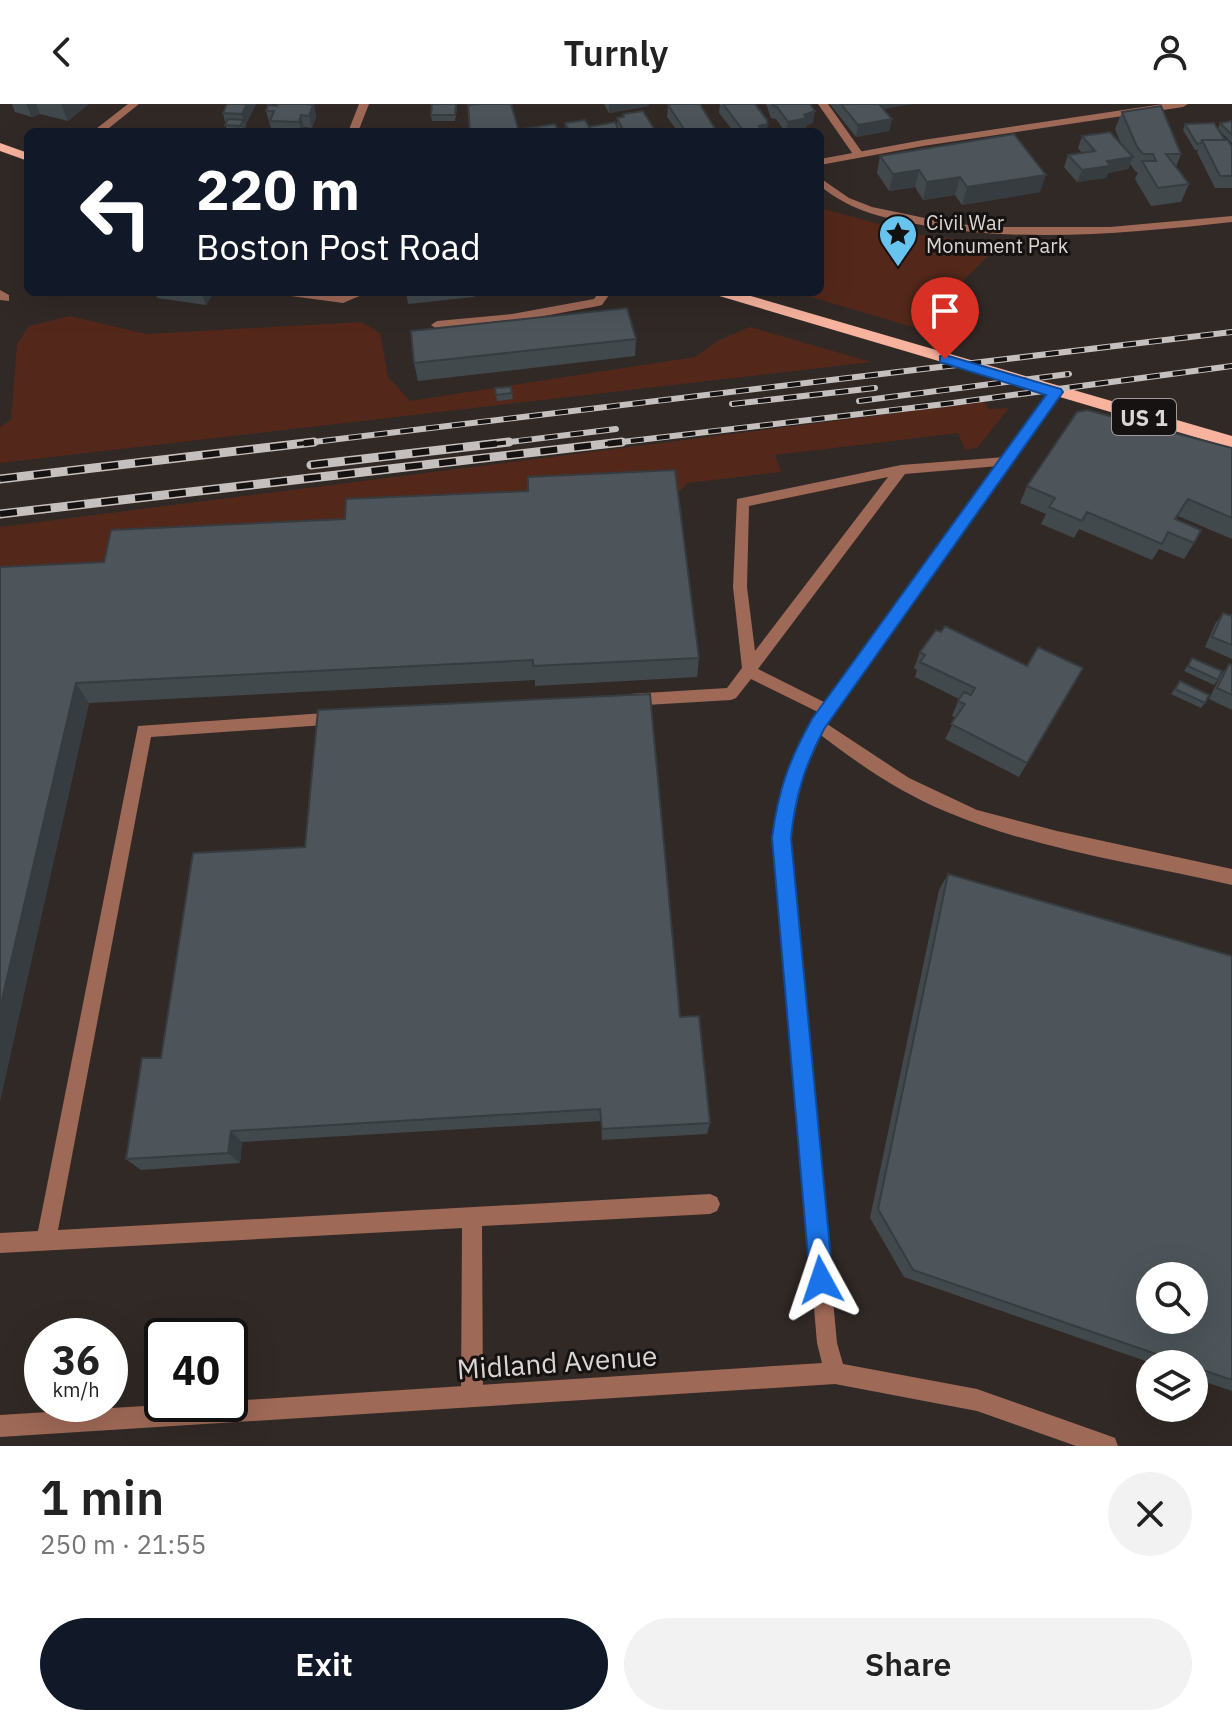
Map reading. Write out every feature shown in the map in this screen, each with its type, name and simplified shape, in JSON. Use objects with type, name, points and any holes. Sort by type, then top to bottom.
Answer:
[{"type":"main road","points":[[0,147],[24,156]]},
{"type":"main road","name":"US 1","points":[[734,296],[1232,442]]},
{"type":"street","points":[[102,128],[134,104]]},
{"type":"street","points":[[355,128],[364,104]]},
{"type":"street","points":[[823,104],[859,155]]},
{"type":"street","points":[[824,161],[1183,104]]},
{"type":"street","points":[[824,184],[845,200],[866,209],[930,224],[976,230],[1065,235],[1232,219]]},
{"type":"street","points":[[321,296],[343,299],[359,296]]},
{"type":"street","points":[[437,325],[512,318],[598,302],[602,296]]},
{"type":"street","points":[[835,1373],[827,1343],[782,838],[786,799],[794,774],[823,717],[1056,392]]},
{"type":"street","points":[[750,672],[740,587],[742,502],[901,470],[1005,462]]},
{"type":"street","points":[[604,702],[731,694],[901,470]]},
{"type":"street","points":[[750,672],[823,717],[855,754],[905,783],[997,823],[1232,877]]},
{"type":"street","points":[[46,1241],[144,731],[350,718]]},
{"type":"street","points":[[0,1243],[710,1204]]},
{"type":"street","points":[[472,1217],[472,1396]]},
{"type":"street","name":"Midland Avenue","points":[[0,1426],[835,1373],[977,1400],[1107,1446]]},
{"type":"shaded area","name":"Civil War Monument Park","points":[[824,209],[916,234],[999,245],[916,328],[808,296],[824,296]]},
{"type":"shaded area","points":[[70,316],[146,334],[361,322],[380,333],[388,377],[410,401],[695,357],[719,340],[750,327],[871,362],[0,463],[0,427],[11,420],[17,344],[29,326]]},
{"type":"shaded area","points":[[984,402],[989,409],[1009,408],[977,448],[965,450],[958,433],[775,455],[781,472],[687,483],[680,491],[528,498],[114,581],[0,587],[0,527]]},
{"type":"building","points":[[227,104],[247,104],[242,114],[223,113]]},
{"type":"building","points":[[432,104],[456,104],[455,115],[431,115]]},
{"type":"building","points":[[511,104],[518,128],[470,128],[468,105]]},
{"type":"building","points":[[700,104],[715,128],[683,128],[668,105]]},
{"type":"building","points":[[723,104],[755,104],[768,124],[759,126],[760,128],[741,128]]},
{"type":"building","points":[[772,104],[810,104],[815,111],[804,115],[807,118],[788,122]]},
{"type":"building","points":[[841,104],[879,104],[892,119],[858,125]]},
{"type":"building","points":[[268,105],[313,105],[309,116],[301,115],[299,122],[270,121],[274,111],[266,111]]},
{"type":"building","points":[[1161,106],[1181,154],[1166,154],[1189,184],[1158,188],[1142,161],[1156,161],[1153,154],[1143,154],[1137,147],[1122,112]]},
{"type":"building","points":[[643,111],[654,128],[622,128],[617,118],[624,117],[623,114]]},
{"type":"building","points":[[228,119],[244,120],[240,126],[225,125]]},
{"type":"building","points":[[585,120],[589,127],[615,122],[617,128],[568,128],[565,123]]},
{"type":"building","points":[[1232,121],[1232,135],[1220,123]]},
{"type":"building","points":[[1214,123],[1225,140],[1202,140],[1197,144],[1185,124]]},
{"type":"building","points":[[555,124],[557,128],[529,128]]},
{"type":"building","points":[[1110,132],[1133,157],[1107,161],[1110,166],[1082,170],[1068,155],[1095,151],[1082,136]]},
{"type":"building","points":[[1014,134],[1046,175],[967,187],[960,177],[927,182],[919,170],[893,174],[880,156]]},
{"type":"building","points":[[1202,140],[1228,140],[1232,147],[1232,176],[1220,176]]},
{"type":"building","points":[[627,308],[636,339],[414,363],[411,331]]},
{"type":"building","points":[[511,387],[512,393],[496,395],[495,388]]},
{"type":"building","points":[[1087,410],[1232,448],[1232,518],[1188,499],[1175,519],[1201,530],[1194,543],[1168,532],[1162,544],[1087,512],[1082,521],[1049,507],[1055,498],[1027,486],[1077,412]]},
{"type":"building","points":[[675,470],[699,658],[533,666],[533,660],[76,683],[0,1008],[0,567],[104,562],[111,530],[345,519],[346,499],[528,491],[528,477]]},
{"type":"building","points":[[1223,613],[1232,616],[1232,645],[1212,637]]},
{"type":"building","points":[[945,626],[1027,666],[1038,647],[1083,668],[1027,763],[951,724],[965,704],[958,701],[964,692],[971,695],[975,688],[920,662],[925,655],[920,652],[936,630],[941,632]]},
{"type":"building","points":[[1192,658],[1222,671],[1218,680],[1188,666]]},
{"type":"building","points":[[1229,664],[1232,665],[1232,695],[1217,688]]},
{"type":"building","points":[[1180,681],[1209,695],[1205,703],[1175,689]]},
{"type":"building","points":[[650,694],[680,1017],[699,1016],[710,1123],[602,1129],[600,1109],[231,1131],[228,1153],[126,1159],[142,1058],[161,1058],[193,853],[305,847],[318,710]]},
{"type":"building","points":[[948,874],[1232,956],[1232,1380],[1208,1372],[1208,1350],[1144,1350],[913,1270],[878,1209]]},
{"type":"railway","points":[[297,444],[1232,332]]},
{"type":"railway","points":[[622,442],[1232,366]]},
{"type":"railway","points":[[859,401],[1069,374]]},
{"type":"railway","points":[[732,404],[875,388]]},
{"type":"railway","points":[[493,444],[616,429]]},
{"type":"railway","points":[[0,479],[314,442]]},
{"type":"railway","points":[[311,465],[509,442]]},
{"type":"railway","points":[[0,514],[622,442]]},
{"type":"railway","points":[[605,444],[622,442]]},
{"type":"place","name":"Civil War Monument Park","points":[[898,268]]},
{"type":"route","points":[[821,1280],[782,838],[786,799],[798,762],[818,724],[851,674],[1056,392],[945,359]]}]
